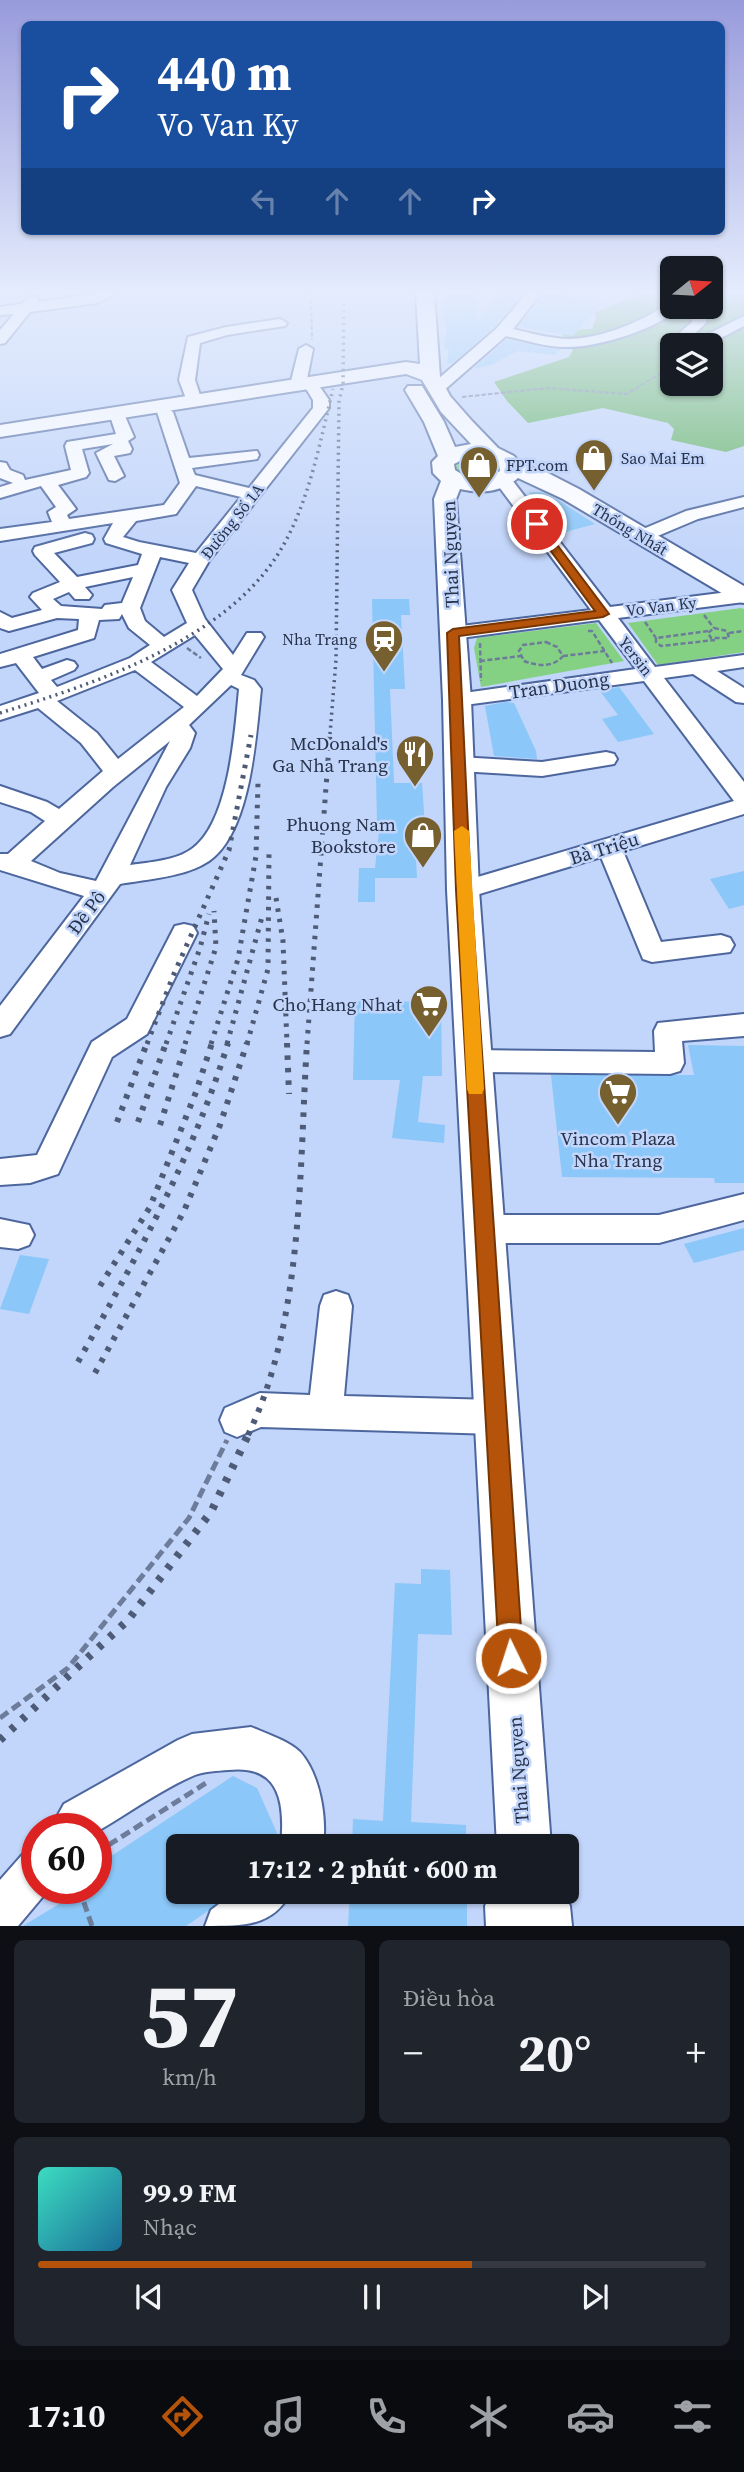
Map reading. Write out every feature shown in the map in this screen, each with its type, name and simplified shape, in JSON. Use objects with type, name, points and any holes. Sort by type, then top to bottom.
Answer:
[{"type":"main road","points":[[0,431],[194,401],[335,383]]},
{"type":"main road","points":[[414,383],[451,468],[474,484],[508,474],[508,461],[490,452],[461,424],[433,383]]},
{"type":"main road","points":[[0,437],[121,431],[165,412],[307,385]]},
{"type":"main road","points":[[451,468],[466,451],[490,452]]},
{"type":"main road","name":"Thai Nguyen","points":[[451,468],[445,499],[466,631],[469,698],[459,764],[463,890],[523,1834]]},
{"type":"main road","name":"Thống Nhất","points":[[508,474],[538,477],[571,494],[744,596]]},
{"type":"main road","points":[[514,1904],[514,1926]]},
{"type":"main road","points":[[540,1904],[544,1926]]},
{"type":"street","points":[[188,383],[194,401]]},
{"type":"street","name":"Đường Số 1A","points":[[199,624],[184,600],[182,590],[201,559],[321,408],[321,400],[307,385]]},
{"type":"street","points":[[0,535],[74,529],[148,510],[177,512],[189,483],[165,412]]},
{"type":"street","points":[[49,482],[80,473],[73,446],[121,431],[124,449],[104,453],[115,476]]},
{"type":"street","points":[[186,471],[251,455]]},
{"type":"street","points":[[0,467],[2,473],[17,479]]},
{"type":"street","points":[[186,471],[253,494]]},
{"type":"street","name":"Yersin","points":[[508,474],[603,614],[744,798]]},
{"type":"street","points":[[0,493],[45,479],[67,509],[57,512],[95,548],[100,542],[113,539],[122,545],[201,559]]},
{"type":"street","points":[[642,536],[692,515],[744,502]]},
{"type":"street","points":[[113,539],[119,527],[131,515]]},
{"type":"street","points":[[18,655],[87,634],[82,593],[42,551],[74,529]]},
{"type":"street","points":[[153,551],[130,608],[136,624],[162,645]]},
{"type":"street","points":[[57,612],[40,597],[73,584],[144,569]]},
{"type":"street","name":"Vo Van Ky","points":[[466,631],[744,596]]},
{"type":"street","points":[[117,772],[89,738],[44,694],[18,655],[8,621],[85,609],[112,615],[111,609],[130,608]]},
{"type":"street","points":[[0,713],[44,694],[76,688],[137,662],[199,624],[231,674],[247,684],[250,690],[232,800],[221,833],[212,846],[192,858],[106,884],[54,880],[6,862]]},
{"type":"street","points":[[6,862],[198,707],[231,674],[254,637]]},
{"type":"street","name":"Tran Duong","points":[[469,698],[744,661]]},
{"type":"street","points":[[137,662],[198,707]]},
{"type":"street","points":[[0,719],[44,694],[67,666]]},
{"type":"street","points":[[696,667],[744,697]]},
{"type":"street","name":"Đề Pô","points":[[0,1026],[106,884],[155,787],[182,741],[184,733],[177,724]]},
{"type":"street","points":[[459,764],[542,769],[606,759]]},
{"type":"street","points":[[0,794],[39,807],[61,820]]},
{"type":"street","name":"Bà Triệu","points":[[463,890],[744,806]]},
{"type":"street","points":[[609,846],[656,962],[721,946]]},
{"type":"street","points":[[0,1171],[30,1170],[47,1166],[102,1050],[137,1026],[184,933]]},
{"type":"street","points":[[474,1061],[670,1063],[667,1031],[744,1025]]},
{"type":"street","points":[[484,1229],[659,1229],[744,1207]]},
{"type":"street","points":[[325,1412],[336,1306]]},
{"type":"street","points":[[237,1420],[260,1410],[495,1417]]},
{"type":"street","points":[[89,1813],[192,1754],[251,1746],[285,1766],[298,1791],[305,1821],[303,1834]]},
{"type":"street","points":[[0,1914],[21,1889]]},
{"type":"street","points":[[227,1926],[254,1904]]},
{"type":"path","points":[[458,398],[548,388],[626,394],[645,383]]},
{"type":"path","points":[[665,653],[656,638],[719,628],[729,633],[744,631]]},
{"type":"path","points":[[580,629],[592,631],[615,668]]},
{"type":"path","points":[[466,631],[481,661],[469,698]]},
{"type":"path","points":[[708,631],[708,635],[715,640]]},
{"type":"path","points":[[661,646],[726,639],[729,633]]},
{"type":"path","points":[[534,636],[538,643]]},
{"type":"path","points":[[546,642],[557,647],[562,656],[558,663],[536,666],[524,661],[519,651],[523,645],[546,642]]},
{"type":"path","points":[[562,656],[605,651]]},
{"type":"path","points":[[481,661],[521,656]]},
{"type":"path","points":[[0,1718],[68,1668],[189,1518],[237,1420]]},
{"type":"path","points":[[112,1843],[212,1779]]},
{"type":"path","points":[[84,1904],[92,1926]]},
{"type":"green space","points":[[495,383],[660,383],[660,396],[723,396],[723,383],[744,383],[744,446],[726,452],[671,440],[674,429],[668,423],[603,408],[528,423]]},
{"type":"green space","points":[[477,458],[493,464],[492,472],[473,477],[455,468],[462,459]]},
{"type":"green space","points":[[744,609],[744,652],[658,665],[628,623]]},
{"type":"green space","points":[[596,623],[624,661],[481,687],[474,648],[477,638]]},
{"type":"building","points":[[529,492],[542,492],[595,524],[558,534]]},
{"type":"building","points":[[372,599],[409,599],[410,615],[401,615],[405,689],[390,689],[394,783],[422,783],[425,827],[433,828],[431,860],[416,859],[417,878],[375,878],[375,902],[358,902],[359,868],[375,868],[380,822],[377,822]]},
{"type":"building","points":[[619,687],[654,734],[618,742],[602,719],[618,715],[600,691]]},
{"type":"building","points":[[514,703],[536,751],[537,759],[494,756],[485,706]]},
{"type":"building","points":[[744,871],[744,905],[729,909],[710,879]]},
{"type":"building","points":[[355,1001],[441,1002],[442,1076],[423,1076],[418,1122],[445,1125],[444,1143],[392,1138],[400,1080],[353,1080]]},
{"type":"building","name":"Vincom Plaza Nha Trang","points":[[688,1045],[744,1046],[744,1183],[715,1183],[714,1178],[562,1177],[551,1075],[694,1075]]},
{"type":"building","points":[[744,1228],[744,1250],[694,1263],[684,1244]]},
{"type":"building","points":[[20,1255],[49,1259],[29,1314],[0,1309]]},
{"type":"building","points":[[421,1569],[450,1570],[452,1635],[418,1634],[411,1822],[466,1825],[466,1834],[352,1834],[353,1819],[383,1821],[395,1583],[421,1584]]},
{"type":"building","points":[[233,1776],[257,1788],[277,1833],[166,1834],[166,1904],[216,1904],[186,1926],[23,1926],[59,1904],[112,1904],[112,1855]]},
{"type":"building","points":[[349,1904],[467,1904],[467,1926],[348,1926]]},
{"type":"railway","points":[[330,734],[336,660],[339,402],[343,383]]},
{"type":"railway","points":[[0,713],[77,688],[155,654],[193,634],[227,610],[256,583],[280,551],[299,513],[333,389]]},
{"type":"railway","points":[[307,1044],[330,733]]},
{"type":"railway","points":[[147,1044],[173,976],[229,850],[251,735]]},
{"type":"railway","points":[[211,1044],[238,959],[256,856],[258,782]]},
{"type":"railway","points":[[247,1044],[268,969],[269,851]]},
{"type":"railway","points":[[276,898],[283,941],[287,1044]]},
{"type":"railway","points":[[185,1044],[216,947],[214,911]]},
{"type":"railway","points":[[166,1044],[200,948],[209,914]]},
{"type":"railway","points":[[227,1044],[262,917]]},
{"type":"railway","points":[[117,1122],[147,1043]]},
{"type":"railway","points":[[138,1122],[166,1043]]},
{"type":"railway","points":[[160,1125],[186,1043]]},
{"type":"railway","points":[[100,1286],[150,1207],[196,1092],[212,1043]]},
{"type":"railway","points":[[78,1362],[162,1206],[198,1126],[228,1043]]},
{"type":"railway","points":[[95,1373],[184,1211],[220,1125],[247,1043]]},
{"type":"railway","points":[[287,1043],[289,1094]]},
{"type":"railway","points":[[248,1435],[266,1390],[280,1343],[289,1293],[300,1192],[307,1043]]},
{"type":"railway","points":[[0,1740],[128,1620],[211,1512],[249,1433]]},
{"type":"slow traffic","points":[[462,831],[475,1089]]},
{"type":"place","name":"Sao Mai Em","points":[[594,492]]},
{"type":"place","name":"FPT.com","points":[[479,499]]},
{"type":"place","name":"Nha Trang","points":[[384,673]]},
{"type":"place","name":"McDonald's Ga Nha Trang","points":[[415,788]]},
{"type":"place","name":"Phuong Nam Bookstore","points":[[423,869]]},
{"type":"place","name":"Cho Hang Nhat","points":[[429,1038]]},
{"type":"place","name":"Vincom Plaza Nha Trang","points":[[618,1126]]},
{"type":"route","points":[[511,1658],[463,890],[453,633],[603,614],[537,524]]}]
